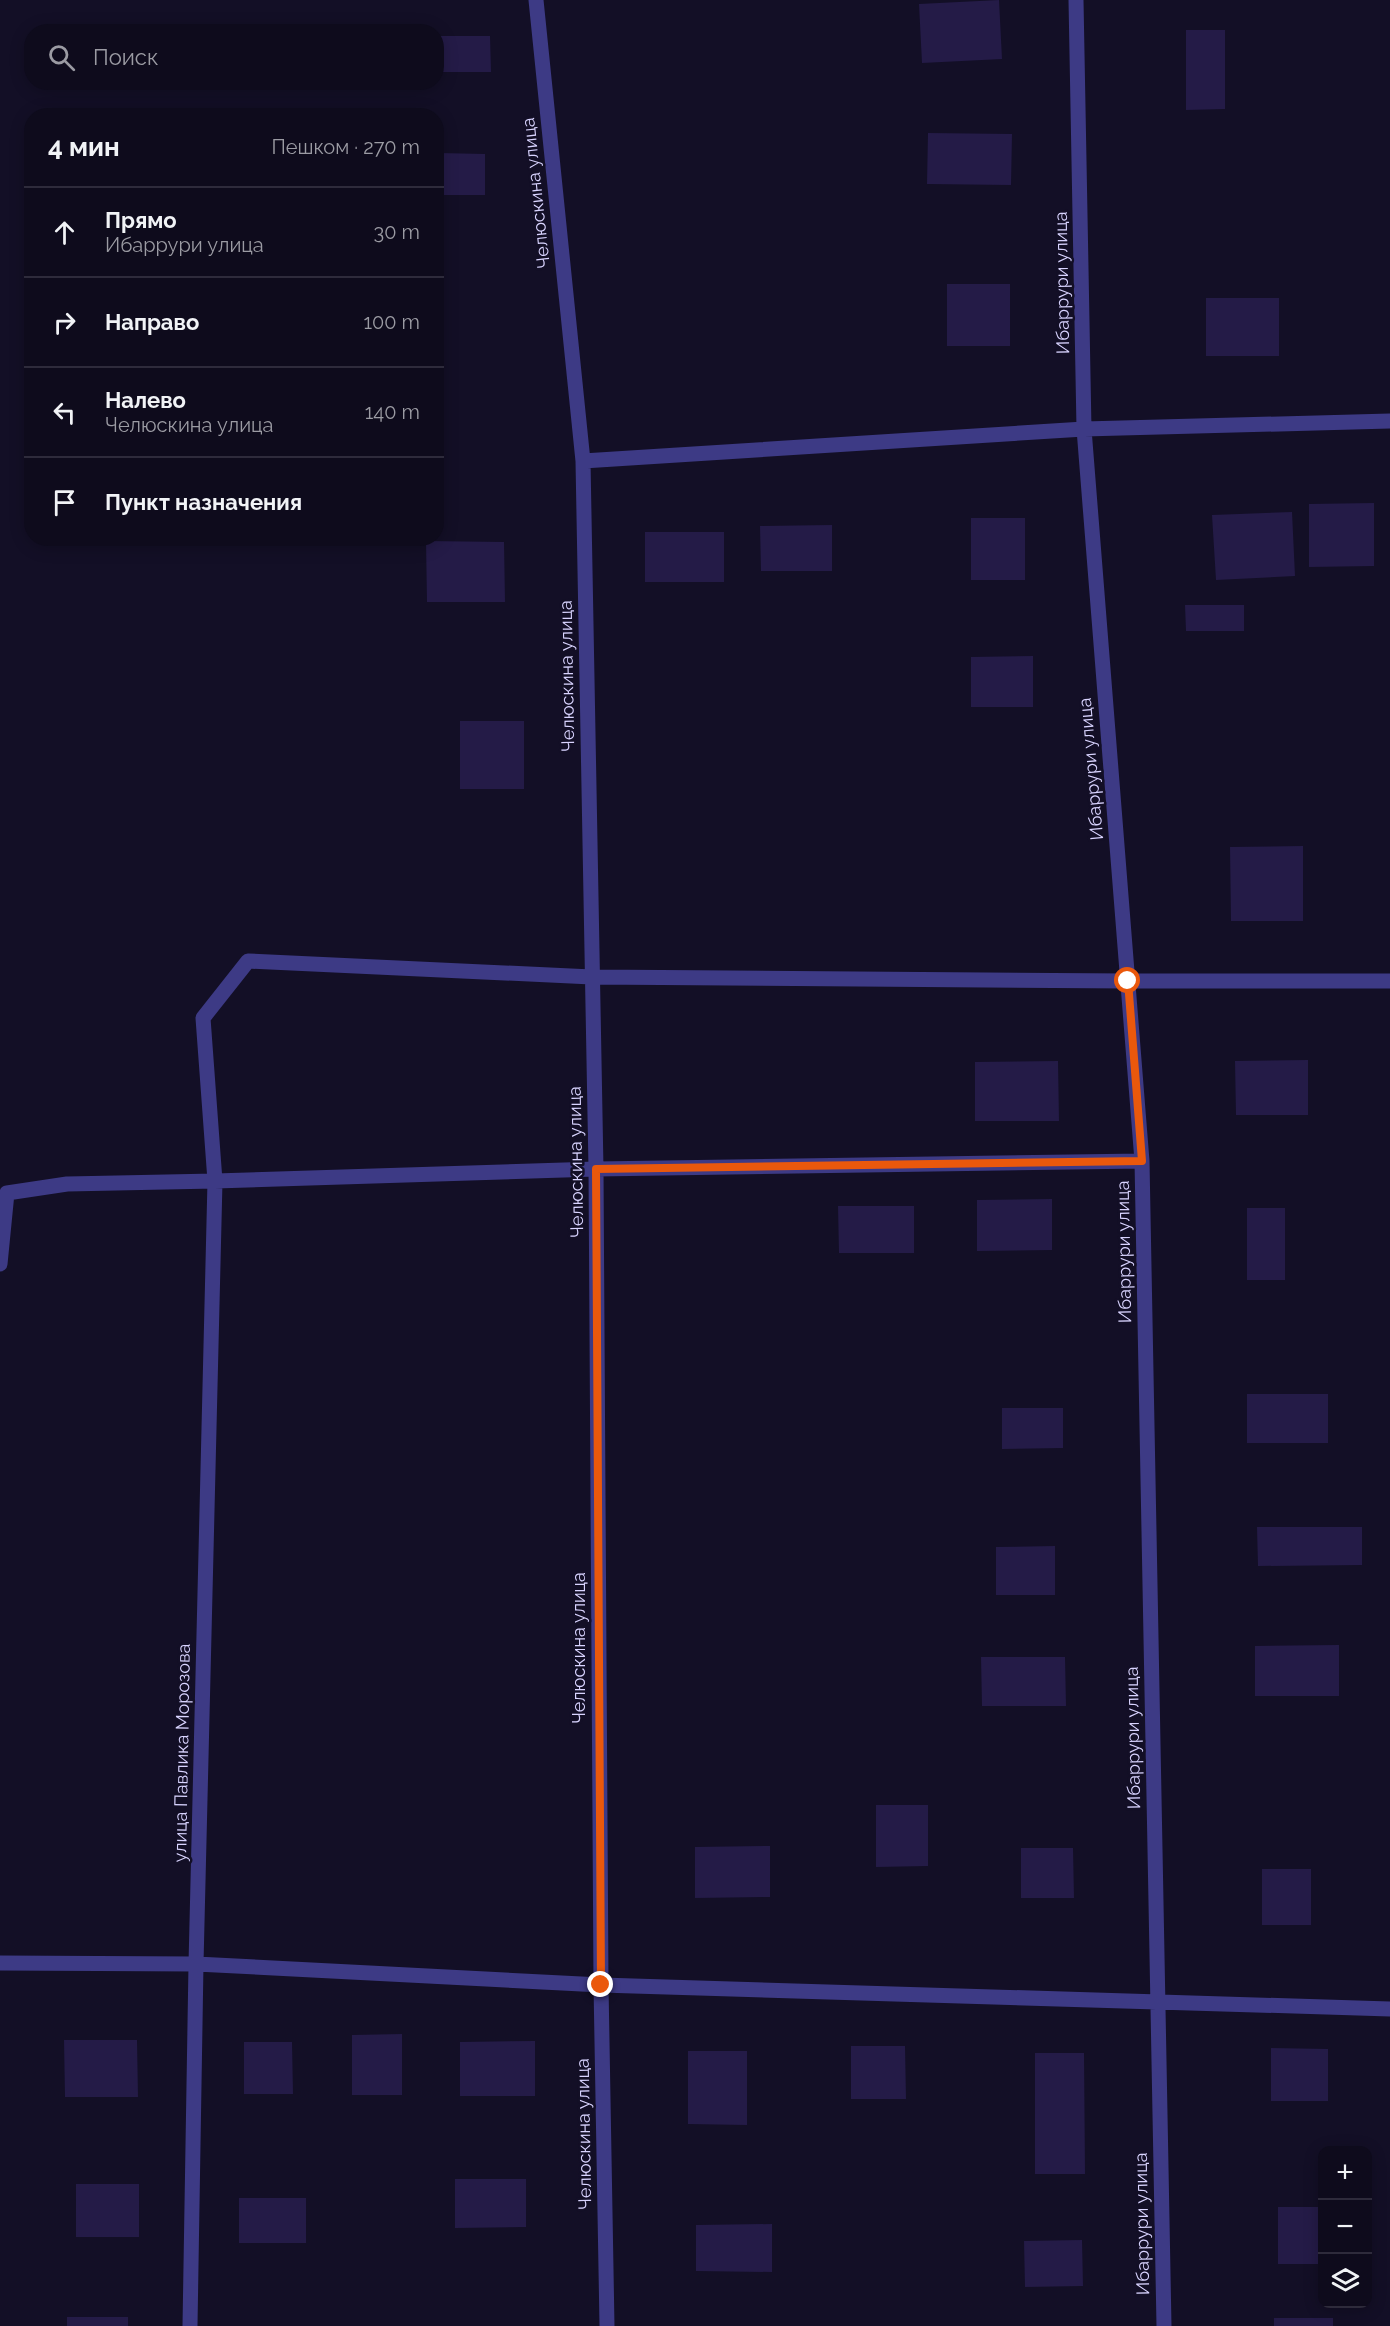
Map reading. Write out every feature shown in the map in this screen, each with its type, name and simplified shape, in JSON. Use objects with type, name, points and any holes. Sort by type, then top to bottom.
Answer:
[{"type":"street","name":"Челюскина улица","points":[[536,0],[583,461],[596,1169],[601,1985],[607,2326]]},
{"type":"street","name":"Ибаррури улица","points":[[1076,0],[1084,429],[1142,1161],[1164,2326]]},
{"type":"street","points":[[583,461],[1084,429],[1390,421]]},
{"type":"street","name":"улица Павлика Морозова","points":[[190,2326],[196,1964],[215,1181],[203,1018],[248,961],[592,977]]},
{"type":"street","points":[[592,977],[1390,981]]},
{"type":"street","points":[[0,1264],[7,1193],[67,1184],[596,1169],[1142,1161]]},
{"type":"street","points":[[0,1964],[196,1964],[601,1985],[1390,2008]]},
{"type":"building","points":[[999,0],[1002,59],[922,63],[919,4]]},
{"type":"building","points":[[1186,30],[1225,30],[1225,109],[1186,110]]},
{"type":"building","points":[[444,36],[490,36],[491,72],[444,72]]},
{"type":"building","points":[[928,133],[1012,134],[1011,185],[927,184]]},
{"type":"building","points":[[444,153],[485,154],[485,195],[444,195]]},
{"type":"building","points":[[947,284],[1010,284],[1010,346],[947,346]]},
{"type":"building","points":[[1206,298],[1279,298],[1279,356],[1206,356]]},
{"type":"building","points":[[1374,503],[1374,566],[1309,567],[1309,504]]},
{"type":"building","points":[[1292,512],[1295,576],[1216,580],[1212,515]]},
{"type":"building","points":[[971,518],[1025,518],[1025,580],[971,580]]},
{"type":"building","points":[[832,525],[832,571],[761,571],[760,526]]},
{"type":"building","points":[[645,532],[724,532],[724,582],[645,582]]},
{"type":"building","points":[[444,541],[504,542],[505,602],[427,602],[426,546],[444,546]]},
{"type":"building","points":[[1185,605],[1244,605],[1244,631],[1186,631]]},
{"type":"building","points":[[1033,656],[1033,707],[971,707],[971,657]]},
{"type":"building","points":[[460,721],[524,721],[524,789],[460,789]]},
{"type":"building","points":[[1303,846],[1303,921],[1231,921],[1230,847]]},
{"type":"building","points":[[1308,1060],[1308,1115],[1236,1115],[1235,1061]]},
{"type":"building","points":[[1058,1061],[1059,1121],[975,1121],[975,1062]]},
{"type":"building","points":[[1052,1199],[1052,1250],[977,1251],[977,1200]]},
{"type":"building","points":[[838,1206],[914,1206],[914,1253],[839,1253]]},
{"type":"building","points":[[1247,1208],[1285,1208],[1285,1280],[1247,1280]]},
{"type":"building","points":[[1247,1394],[1328,1394],[1328,1443],[1247,1443]]},
{"type":"building","points":[[1002,1408],[1063,1408],[1063,1448],[1002,1449]]},
{"type":"building","points":[[1257,1527],[1362,1527],[1362,1565],[1258,1566]]},
{"type":"building","points":[[1055,1546],[1055,1595],[996,1595],[996,1547]]},
{"type":"building","points":[[1339,1645],[1339,1696],[1255,1696],[1255,1646]]},
{"type":"building","points":[[981,1657],[1065,1657],[1066,1706],[982,1706]]},
{"type":"building","points":[[876,1805],[928,1805],[928,1866],[876,1867]]},
{"type":"building","points":[[770,1846],[770,1897],[695,1898],[695,1847]]},
{"type":"building","points":[[1021,1848],[1073,1848],[1074,1898],[1021,1898]]},
{"type":"building","points":[[1262,1869],[1311,1869],[1311,1925],[1262,1925]]},
{"type":"building","points":[[402,2034],[402,2095],[352,2095],[352,2035]]},
{"type":"building","points":[[64,2040],[137,2040],[138,2097],[65,2097]]},
{"type":"building","points":[[535,2041],[535,2096],[460,2096],[460,2042]]},
{"type":"building","points":[[244,2042],[292,2042],[293,2094],[244,2094]]},
{"type":"building","points":[[851,2046],[905,2046],[906,2099],[851,2099]]},
{"type":"building","points":[[1271,2048],[1328,2049],[1328,2101],[1271,2101]]},
{"type":"building","points":[[688,2051],[747,2051],[747,2125],[688,2124]]},
{"type":"building","points":[[1035,2053],[1084,2053],[1085,2174],[1035,2174]]},
{"type":"building","points":[[455,2179],[526,2179],[526,2227],[455,2228]]},
{"type":"building","points":[[76,2184],[139,2184],[139,2237],[76,2237]]},
{"type":"building","points":[[239,2198],[306,2198],[306,2243],[239,2243]]},
{"type":"building","points":[[1278,2207],[1318,2207],[1318,2264],[1278,2264]]},
{"type":"building","points":[[772,2224],[772,2272],[696,2271],[696,2225]]},
{"type":"building","points":[[1082,2240],[1083,2286],[1025,2287],[1024,2241]]},
{"type":"building","points":[[67,2317],[128,2317],[128,2326],[67,2326]]},
{"type":"building","points":[[1274,2318],[1333,2318],[1333,2326],[1274,2326]]},
{"type":"route","points":[[601,1985],[596,1169],[1142,1161],[1128,981]]}]
